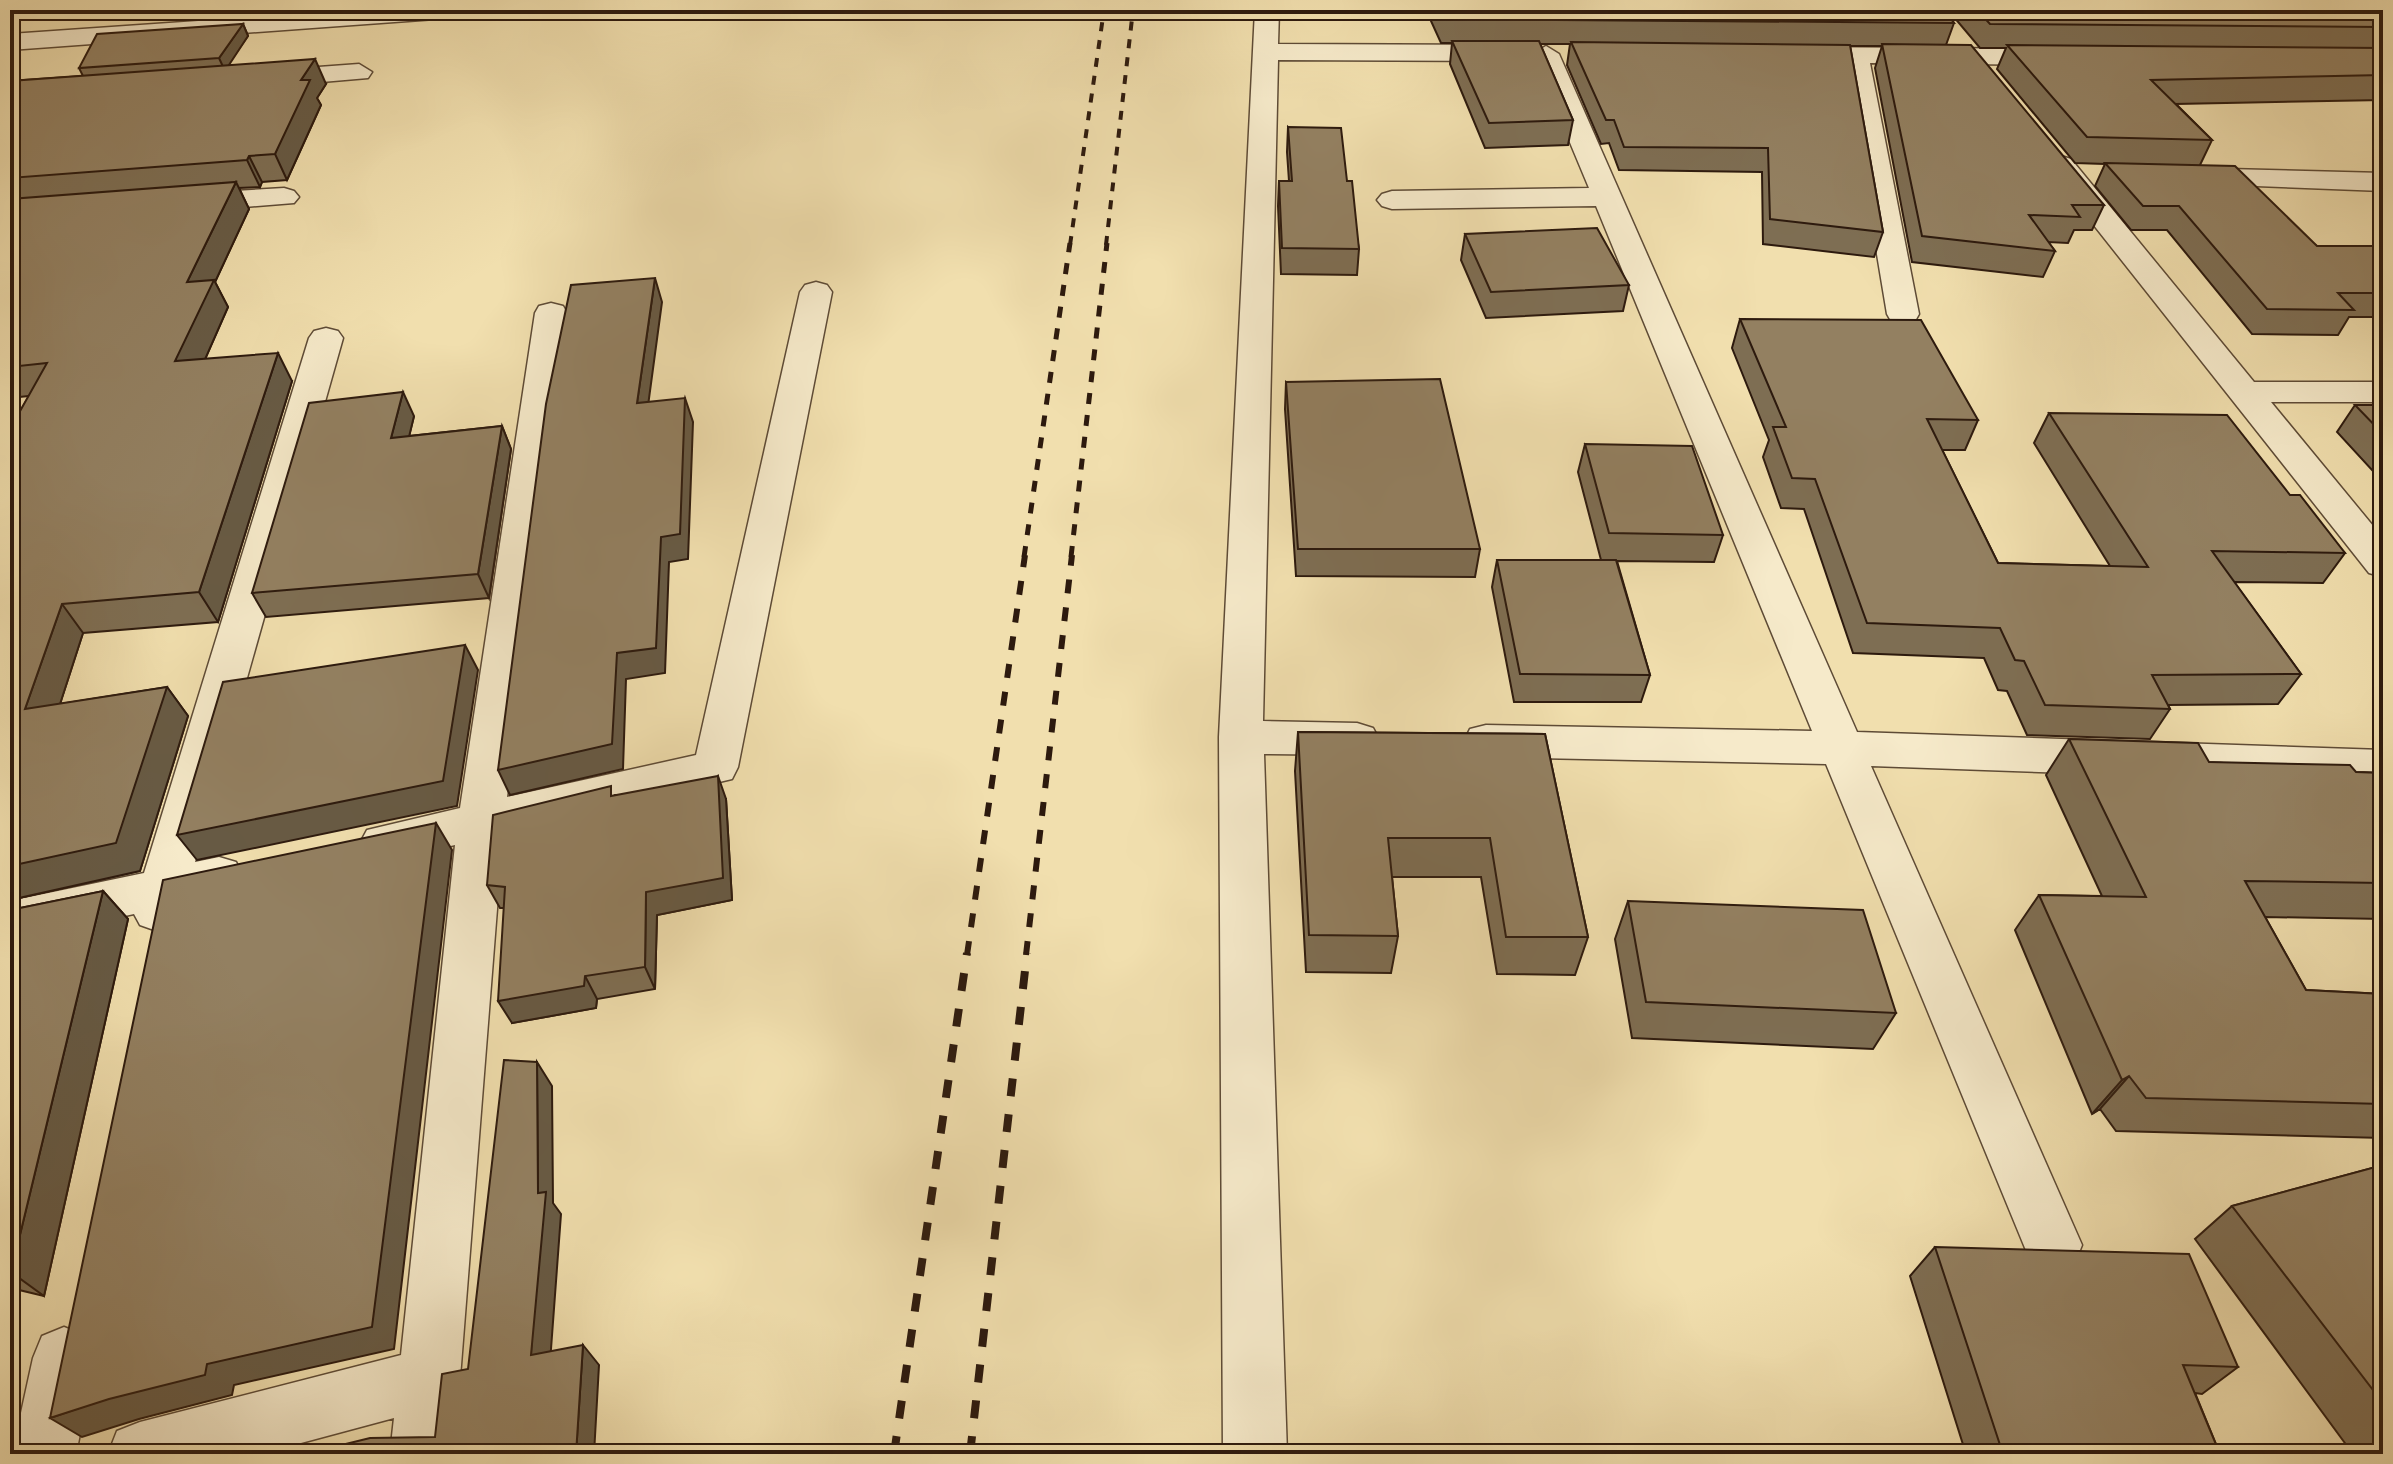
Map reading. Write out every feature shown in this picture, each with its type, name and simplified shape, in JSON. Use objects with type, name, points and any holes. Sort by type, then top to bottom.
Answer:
[{"type":"street","points":[[10,42],[463,10]]},
{"type":"street","points":[[1941,21],[2000,91]]},
{"type":"street","points":[[1255,1454],[1241,737],[1265,31],[1561,54],[1607,197],[2053,1245]]},
{"type":"street","points":[[1763,55],[2081,57]]},
{"type":"street","points":[[1856,55],[1903,314]]},
{"type":"street","points":[[232,81],[359,72]]},
{"type":"street","points":[[2039,138],[2084,174],[2243,392],[2383,564]]},
{"type":"street","points":[[2163,176],[2383,182]]},
{"type":"street","points":[[162,205],[284,197]]},
{"type":"street","points":[[1392,200],[1607,197]]},
{"type":"street","points":[[345,851],[481,823],[716,767],[816,292]]},
{"type":"street","points":[[422,1454],[426,1379],[481,823],[551,313]]},
{"type":"street","points":[[149,949],[162,887],[326,338]]},
{"type":"street","points":[[2243,392],[2383,392]]},
{"type":"street","points":[[1241,737],[1399,740]]},
{"type":"street","points":[[1446,741],[1841,748],[2383,767]]},
{"type":"street","points":[[10,921],[253,869]]},
{"type":"street","points":[[44,1454],[73,1316]]},
{"type":"street","points":[[140,1454],[426,1379]]},
{"type":"building","points":[[1439,10],[1944,10],[1954,23],[1443,19]]},
{"type":"building","points":[[1977,10],[2383,10],[2383,27],[1990,24]]},
{"type":"building","points":[[243,24],[219,58],[79,68],[97,34]]},
{"type":"building","points":[[1452,41],[1539,41],[1573,120],[1489,123]]},
{"type":"building","points":[[1571,42],[1850,45],[1883,232],[1770,219],[1768,148],[1624,147],[1614,120],[1606,120]]},
{"type":"building","points":[[1882,44],[1971,45],[2104,205],[2072,205],[2080,217],[2029,215],[2055,251],[1922,236]]},
{"type":"building","points":[[2007,45],[2383,48],[2383,75],[2151,80],[2212,140],[2087,137]]},
{"type":"building","points":[[315,59],[301,80],[310,80],[275,154],[249,156],[247,160],[10,178],[10,81]]},
{"type":"building","points":[[1288,127],[1341,128],[1347,181],[1352,181],[1359,249],[1282,248],[1279,181],[1292,181]]},
{"type":"building","points":[[2105,163],[2235,166],[2317,246],[2383,246],[2383,293],[2338,293],[2354,310],[2267,309],[2179,206],[2143,206]]},
{"type":"building","points":[[236,182],[187,282],[214,280],[175,361],[278,353],[199,592],[62,604],[25,709],[167,687],[116,843],[10,866],[10,429],[47,363],[10,367],[10,199]]},
{"type":"building","points":[[1597,228],[1629,285],[1491,292],[1465,234]]},
{"type":"building","points":[[655,278],[637,403],[685,398],[680,534],[661,537],[656,648],[617,653],[612,744],[498,770],[546,404],[571,285]]},
{"type":"building","points":[[1740,319],[1921,320],[1978,420],[1927,419],[1998,563],[2148,567],[2049,413],[2227,415],[2290,495],[2300,495],[2345,553],[2212,551],[2301,674],[2152,675],[2170,709],[2045,705],[2024,661],[2015,660],[2000,628],[1867,623],[1815,479],[1792,478],[1773,427],[1786,427]]},
{"type":"building","points":[[1440,379],[1480,549],[1298,549],[1286,382]]},
{"type":"building","points":[[403,392],[391,438],[502,426],[478,574],[252,593],[309,403]]},
{"type":"building","points":[[2355,405],[2383,405],[2383,434]]},
{"type":"building","points":[[1585,444],[1692,446],[1723,535],[1609,533]]},
{"type":"building","points":[[1497,560],[1616,560],[1650,675],[1520,674]]},
{"type":"building","points":[[465,645],[443,781],[177,835],[223,682]]},
{"type":"building","points":[[1298,732],[1545,734],[1588,937],[1506,937],[1490,838],[1388,838],[1398,936],[1309,935]]},
{"type":"building","points":[[2069,739],[2198,743],[2209,762],[2350,765],[2356,772],[2383,773],[2383,883],[2245,881],[2306,990],[2383,994],[2383,1104],[2146,1098],[2129,1076],[2122,1080],[2039,895],[2146,897]]},
{"type":"building","points":[[718,776],[723,878],[646,892],[645,967],[585,976],[584,986],[498,1001],[505,887],[487,885],[493,815],[611,786],[611,796]]},
{"type":"building","points":[[436,823],[372,1327],[207,1364],[205,1375],[109,1399],[50,1418],[163,880]]},
{"type":"building","points":[[103,891],[11,1272],[10,1272],[10,910]]},
{"type":"building","points":[[1628,901],[1863,910],[1896,1013],[1646,1002]]},
{"type":"building","points":[[504,1060],[537,1062],[538,1193],[546,1192],[531,1355],[583,1345],[576,1454],[305,1454],[370,1438],[435,1437],[442,1374],[468,1369]]},
{"type":"building","points":[[2383,1165],[2383,1403],[2232,1206]]},
{"type":"building","points":[[1935,1247],[2189,1254],[2238,1367],[2183,1365],[2220,1454],[2003,1454]]},
{"type":"railway","points":[[1070,245],[1104,10]]},
{"type":"railway","points":[[1106,245],[1133,10]]},
{"type":"railway","points":[[1024,557],[1070,243]]},
{"type":"railway","points":[[1071,557],[1107,243]]},
{"type":"railway","points":[[967,955],[1025,555]]},
{"type":"railway","points":[[1026,955],[1072,555]]},
{"type":"railway","points":[[894,1454],[967,953]]},
{"type":"railway","points":[[970,1454],[1027,953]]}]
